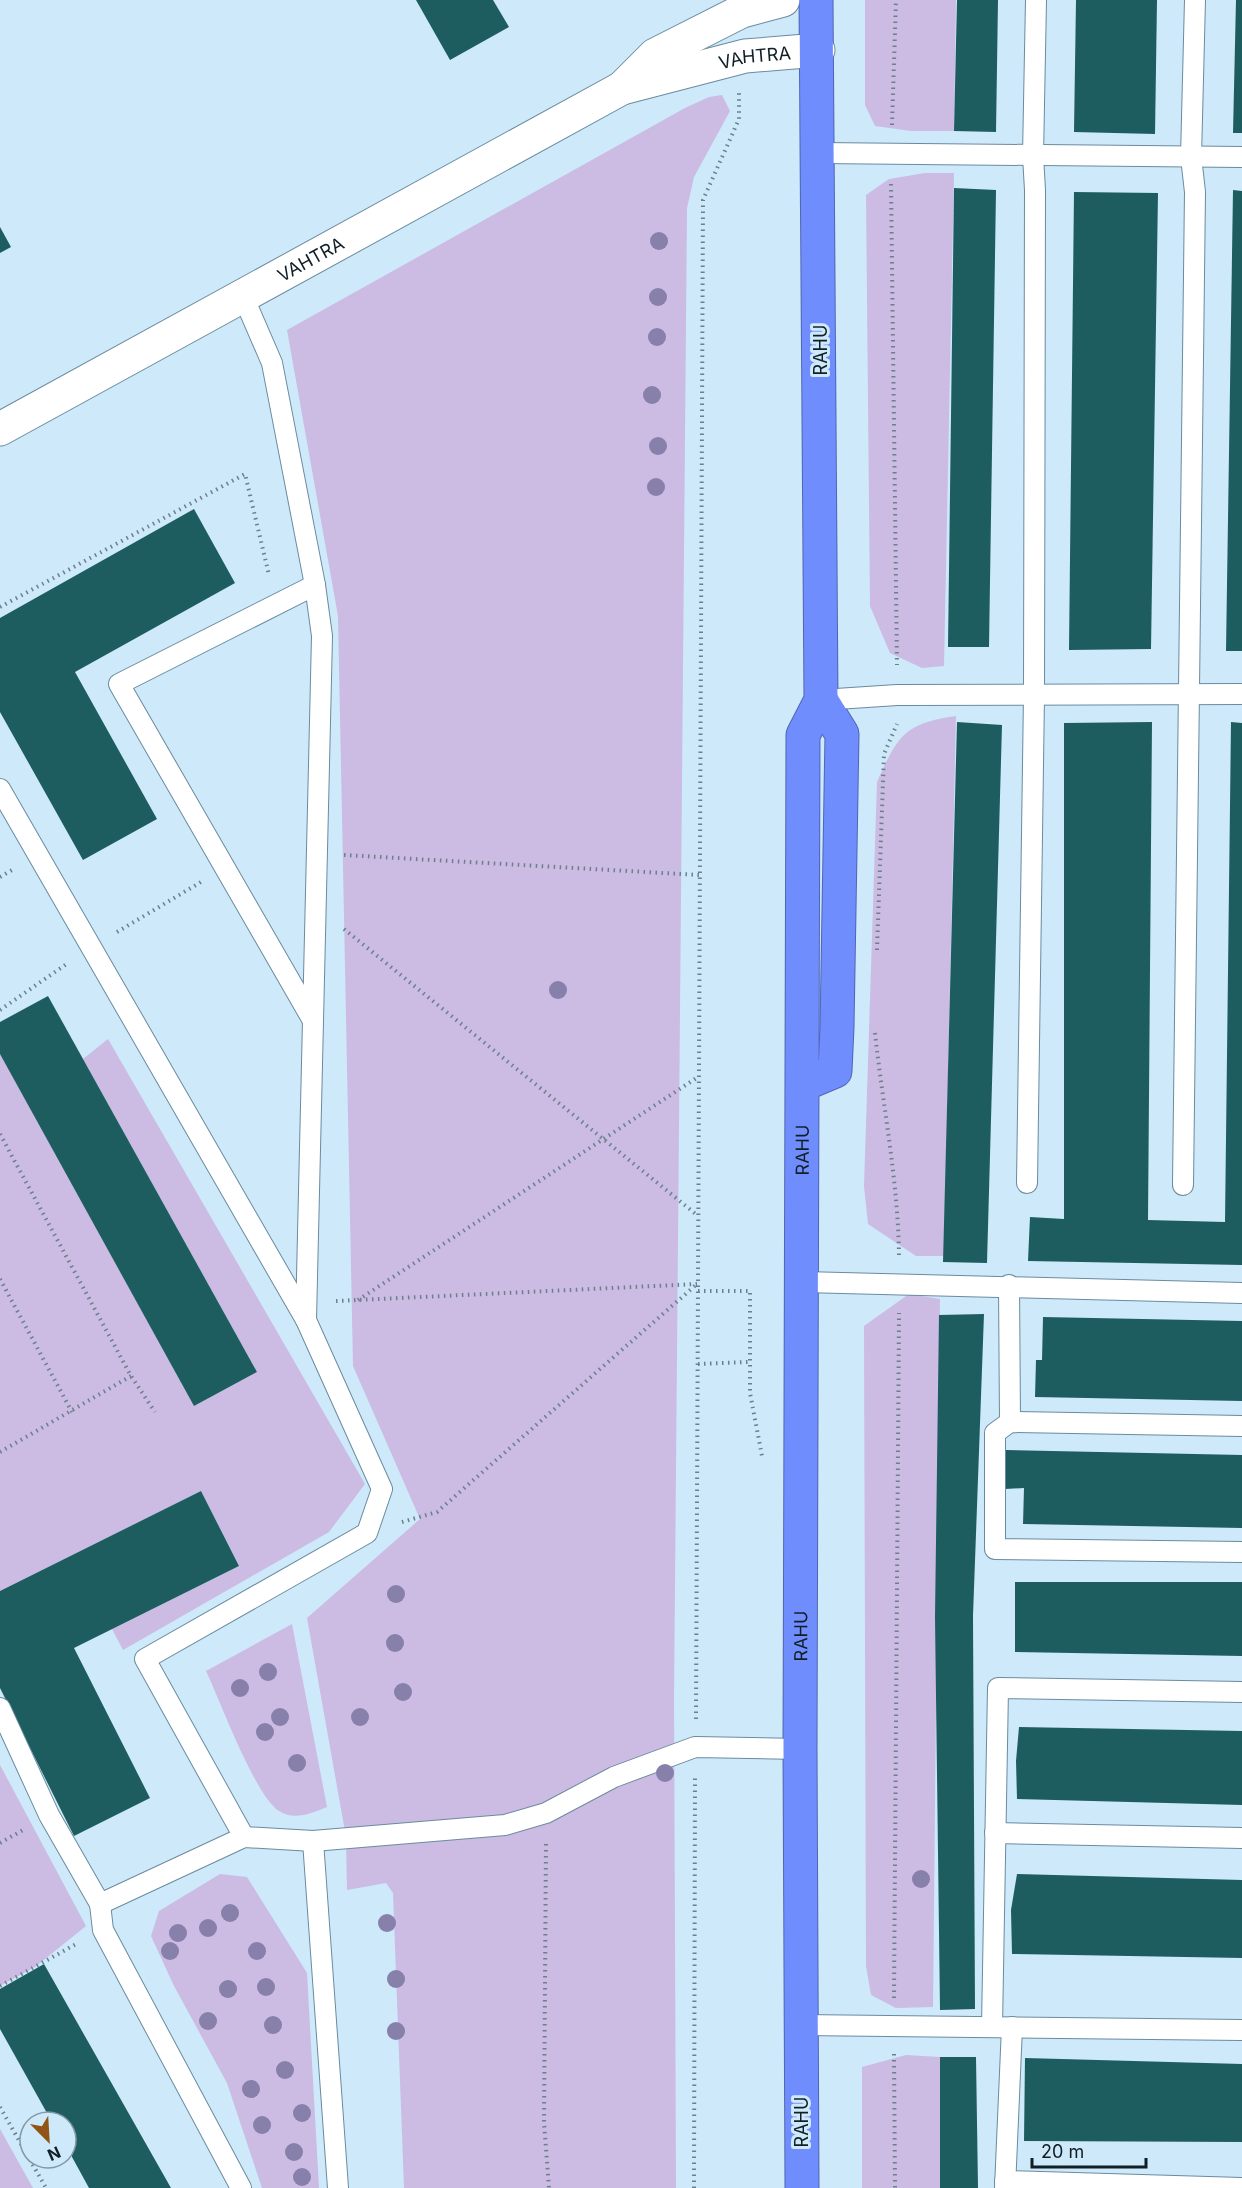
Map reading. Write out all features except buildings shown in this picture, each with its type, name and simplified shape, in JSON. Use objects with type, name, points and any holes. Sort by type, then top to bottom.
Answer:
[{"type":"highway","name":"RAHU","points":[[802,2188],[800,1749],[804,1084],[803,735],[821,700],[819,153],[816,0]]},
{"type":"street","name":"VAHTRA","points":[[622,88],[655,55],[742,11],[783,0]]},
{"type":"street","name":"VAHTRA","points":[[0,429],[622,88],[745,56],[818,50]]},
{"type":"lane","points":[[1027,1184],[1034,695],[1035,190],[1033,156],[1036,0]]},
{"type":"lane","points":[[1183,1185],[1195,204],[1191,157],[1195,0]]},
{"type":"lane","points":[[819,153],[1242,158]]},
{"type":"lane","points":[[243,296],[272,363],[315,585],[322,636],[306,1311]]},
{"type":"lane","points":[[313,1020],[119,684],[315,585]]},
{"type":"lane","points":[[821,700],[897,695],[1242,694]]},
{"type":"lane","points":[[0,789],[306,1311],[382,1489],[368,1533],[145,1659],[244,1837]]},
{"type":"lane","points":[[803,1282],[1009,1285],[1242,1293]]},
{"type":"lane","points":[[1009,1285],[1010,1422]]},
{"type":"lane","points":[[1242,1426],[1010,1422],[995,1433],[995,1549],[1242,1552]]},
{"type":"lane","points":[[992,2027],[998,1688],[1242,1692]]},
{"type":"lane","points":[[0,1708],[49,1815],[100,1904],[103,1930],[241,2188]]},
{"type":"lane","points":[[100,1904],[244,1837],[313,1841],[505,1825],[546,1813],[614,1776],[695,1747],[800,1749]]},
{"type":"lane","points":[[995,1833],[1242,1838]]},
{"type":"lane","points":[[313,1841],[338,2188]]},
{"type":"lane","points":[[801,2025],[1242,2030]]},
{"type":"lane","points":[[1012,2027],[1005,2184],[1242,2188]]},
{"type":"path","points":[[877,957],[884,754],[897,726],[891,155],[896,0]]},
{"type":"path","points":[[694,2188],[703,200],[739,119],[740,79],[745,56]]},
{"type":"path","points":[[0,607],[245,474],[276,605]]},
{"type":"path","points":[[317,854],[700,875]]},
{"type":"path","points":[[315,906],[698,1215]]},
{"type":"path","points":[[875,1029],[884,1117],[898,1201],[895,2188]]},
{"type":"path","points":[[358,1300],[698,1077]]},
{"type":"path","points":[[0,1134],[131,1376],[155,1412]]},
{"type":"path","points":[[0,1280],[72,1412]]},
{"type":"path","points":[[306,1311],[358,1300],[698,1284]]},
{"type":"path","points":[[368,1533],[437,1512],[698,1284]]},
{"type":"path","points":[[698,1291],[750,1291],[748,1362],[750,1393],[763,1461]]},
{"type":"path","points":[[698,1364],[748,1362]]},
{"type":"path","points":[[0,1452],[131,1376]]},
{"type":"path","points":[[546,1813],[544,2122],[549,2188]]},
{"type":"path","points":[[0,1986],[103,1930]]},
{"type":"path","points":[[0,2107],[46,2188]]},
{"type":"shaded area","points":[[865,0],[956,0],[954,131],[911,131],[875,126],[865,105]]},
{"type":"shaded area","points":[[722,95],[730,111],[694,177],[687,208],[674,1698],[676,2188],[404,2188],[393,1893],[386,1883],[347,1890],[346,1837],[307,1618],[420,1519],[353,1366],[338,616],[287,330],[685,108],[709,97]]},
{"type":"shaded area","points":[[925,173],[954,173],[944,666],[922,668],[890,653],[870,606],[866,195],[889,179]]},
{"type":"shaded area","points":[[956,716],[944,1256],[916,1256],[868,1224],[864,1186],[877,782],[890,754],[904,735],[925,723]]},
{"type":"shaded area","points":[[108,1039],[365,1484],[329,1532],[123,1650],[112,1629],[239,1566],[201,1491],[0,1591],[0,1047],[194,1406],[257,1372],[83,1059]]},
{"type":"shaded area","points":[[909,1294],[940,1299],[933,2007],[896,2008],[871,1995],[866,1966],[864,1326]]},
{"type":"shaded area","points":[[292,1624],[327,1807],[297,1816],[279,1811],[259,1787],[206,1671]]},
{"type":"shaded area","points":[[0,1765],[86,1926],[35,1967],[0,1986]]},
{"type":"shaded area","points":[[220,1874],[247,1877],[307,1973],[319,2188],[262,2188],[227,2083],[174,1986],[151,1936],[159,1911]]},
{"type":"shaded area","points":[[906,2055],[940,2057],[941,2188],[862,2188],[862,2067]]},
{"type":"shaded area","points":[[0,2129],[18,2161],[18,2170],[23,2170],[33,2188],[0,2188]]}]
